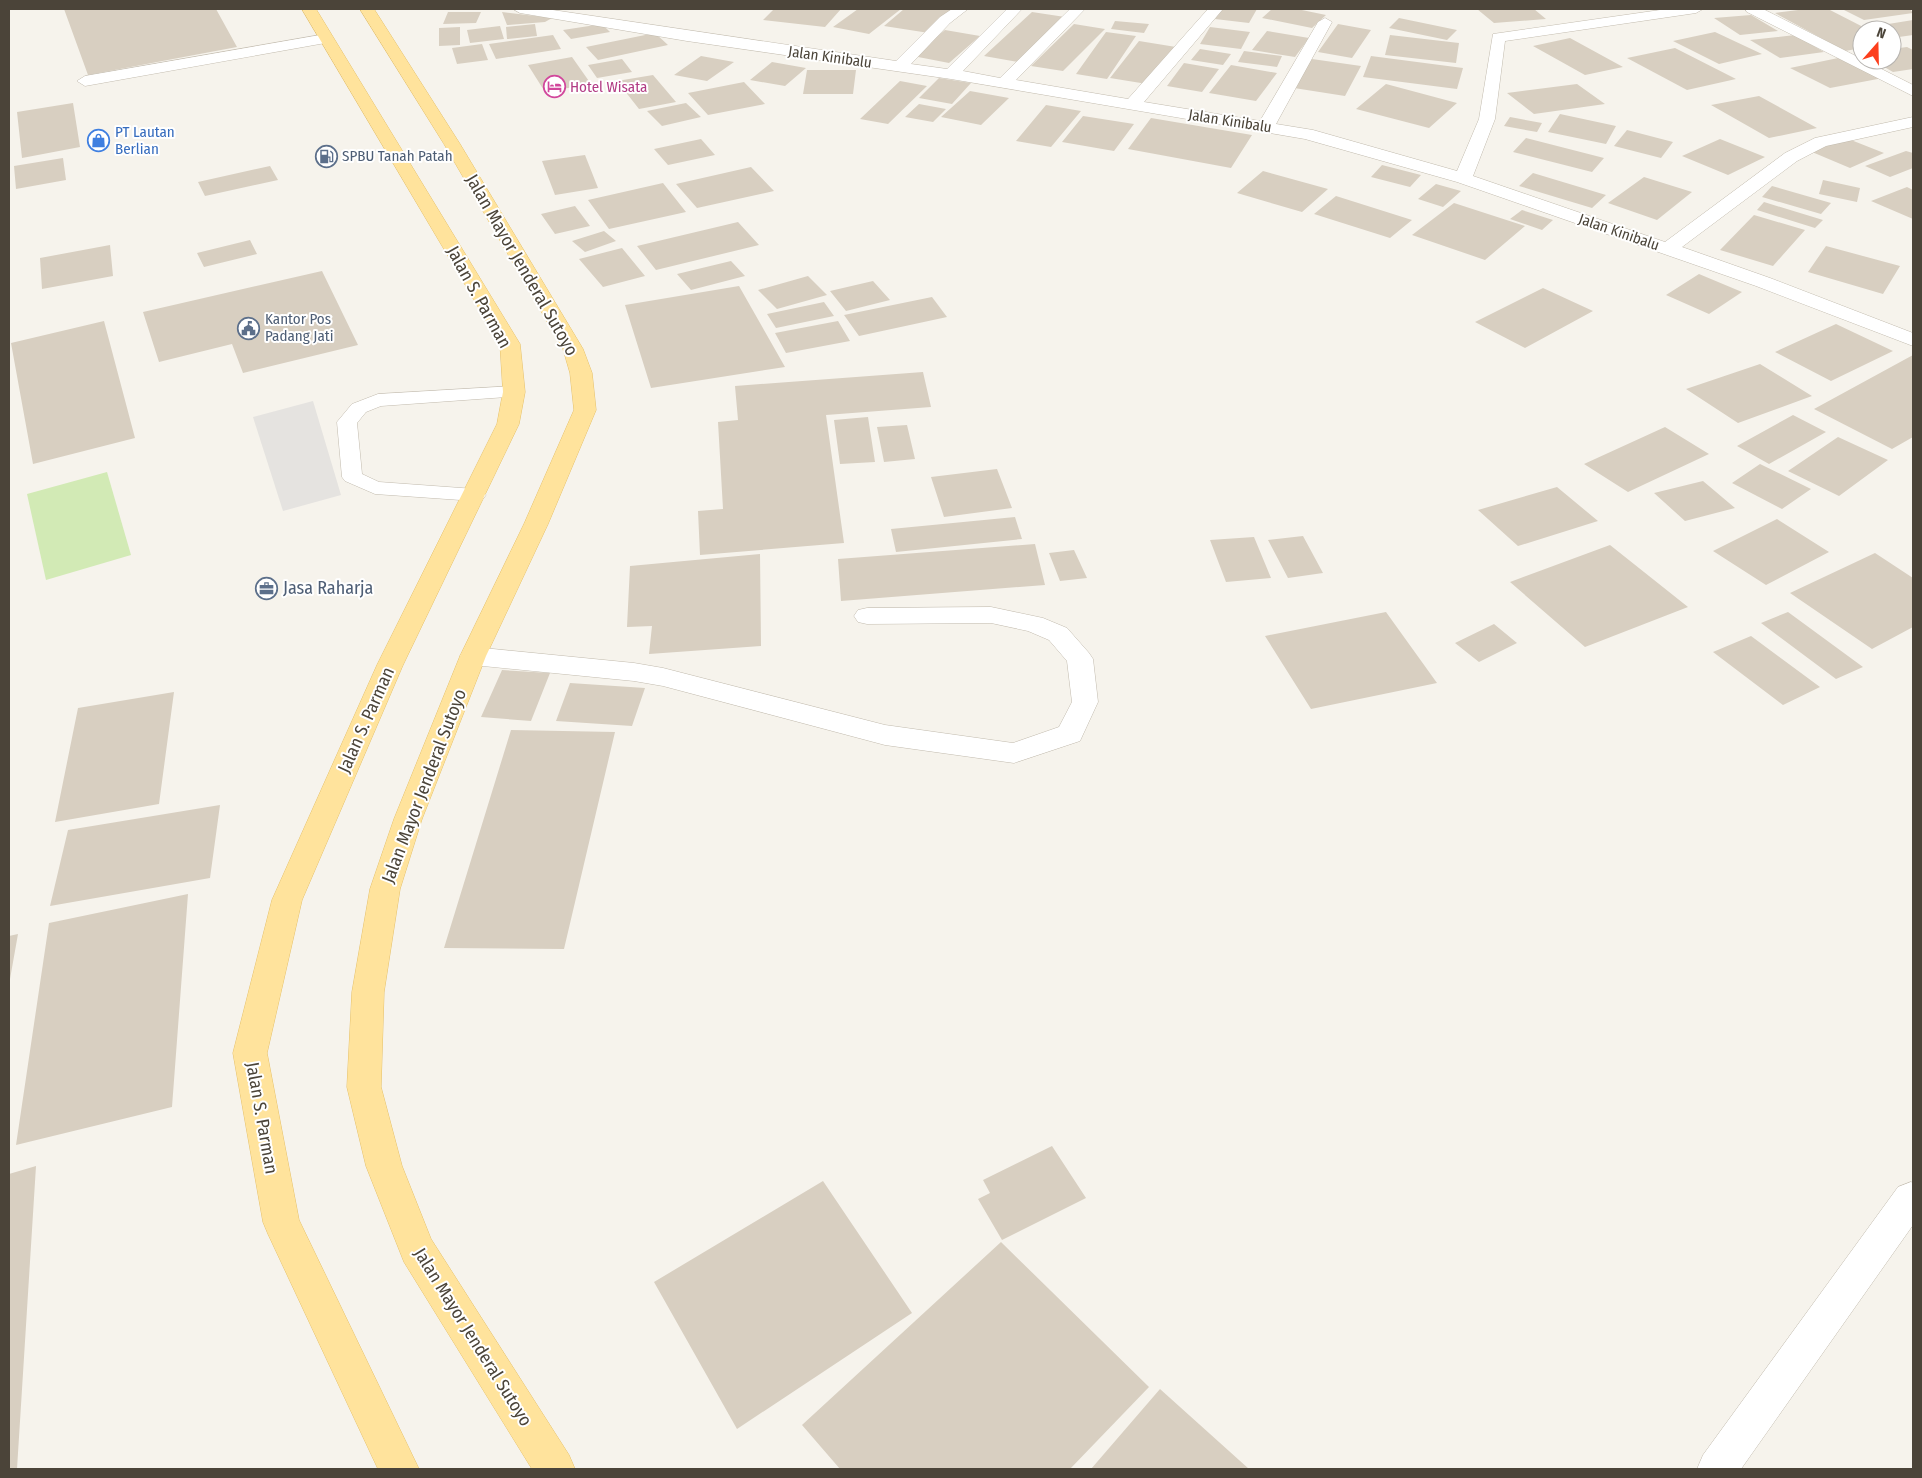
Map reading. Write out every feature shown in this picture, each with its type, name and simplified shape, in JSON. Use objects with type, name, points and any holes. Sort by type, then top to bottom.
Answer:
[{"type":"main road","name":"Jalan S. Parman","points":[[308,9],[510,344],[514,392],[508,424],[390,665],[287,900],[250,1053],[281,1222],[399,1469]]},
{"type":"main road","name":"Jalan Mayor Jenderal Sutoyo","points":[[367,9],[452,144],[573,349],[581,373],[585,410],[536,524],[474,656],[408,820],[385,888],[368,992],[364,1087],[384,1166],[417,1250],[555,1469]]},
{"type":"street","name":"Jalan Kinibalu","points":[[520,9],[687,36],[951,74],[1266,126],[1336,141],[1463,178],[1667,249],[1872,323],[1913,340]]},
{"type":"street","points":[[900,66],[945,20],[961,9]]},
{"type":"street","points":[[951,74],[1015,9]]},
{"type":"street","points":[[1004,83],[1078,9]]},
{"type":"street","points":[[1132,105],[1216,9]]},
{"type":"street","points":[[1463,178],[1487,119],[1498,38],[1696,9]]},
{"type":"street","points":[[1752,9],[1913,92]]},
{"type":"street","points":[[1266,126],[1325,22]]},
{"type":"street","points":[[85,81],[326,38]]},
{"type":"street","points":[[1667,249],[1713,217],[1791,156],[1821,142],[1913,122]]},
{"type":"street","points":[[1872,323],[1913,324]]},
{"type":"street","points":[[474,656],[634,672],[663,677],[885,735],[1014,753],[1070,734],[1085,702],[1080,659],[1058,634],[1034,624],[991,615],[867,616]]},
{"type":"street","points":[[1717,1469],[1911,1200]]},
{"type":"lane","points":[[474,495],[375,488],[352,477],[347,422],[359,408],[378,400],[514,392]]},
{"type":"green space","points":[[107,472],[131,555],[46,580],[27,494]]},
{"type":"shaded area","points":[[313,401],[341,495],[283,511],[253,417]]},
{"type":"building","points":[[64,9],[216,9],[237,47],[88,75]]},
{"type":"building","points":[[774,9],[841,9],[825,27],[763,20]]},
{"type":"building","points":[[858,9],[901,9],[869,34],[833,27]]},
{"type":"building","points":[[904,9],[956,9],[929,33],[884,26]]},
{"type":"building","points":[[1221,9],[1257,9],[1249,23],[1215,19]]},
{"type":"building","points":[[1272,9],[1297,9],[1326,15],[1312,28],[1262,18]]},
{"type":"building","points":[[1477,9],[1534,9],[1546,19],[1494,23]]},
{"type":"building","points":[[1806,9],[1828,9],[1852,21],[1852,50],[1845,51],[1775,13]]},
{"type":"building","points":[[1842,9],[1910,9],[1913,13],[1864,20]]},
{"type":"building","points":[[448,12],[481,12],[476,23],[443,24]]},
{"type":"building","points":[[502,12],[552,18],[545,22],[507,25]]},
{"type":"building","points":[[1032,12],[1065,17],[1018,62],[984,56]]},
{"type":"building","points":[[1751,15],[1778,31],[1740,35],[1714,18]]},
{"type":"building","points":[[1399,18],[1457,30],[1447,40],[1389,28]]},
{"type":"building","points":[[1913,20],[1913,35],[1902,37],[1902,22]]},
{"type":"building","points":[[1115,21],[1149,24],[1144,33],[1111,29]]},
{"type":"building","points":[[535,24],[537,36],[507,39],[506,27]]},
{"type":"building","points":[[602,24],[610,32],[571,39],[563,30]]},
{"type":"building","points":[[1074,24],[1105,29],[1063,71],[1031,66]]},
{"type":"building","points":[[1338,24],[1371,30],[1352,58],[1318,52]]},
{"type":"building","points":[[500,26],[504,39],[470,43],[467,30]]},
{"type":"building","points":[[460,27],[460,45],[439,46],[439,28]]},
{"type":"building","points":[[1210,27],[1250,32],[1241,49],[1200,44]]},
{"type":"building","points":[[945,30],[980,36],[949,63],[913,56]]},
{"type":"building","points":[[1267,31],[1309,38],[1295,57],[1252,50]]},
{"type":"building","points":[[1106,32],[1136,36],[1107,79],[1076,74]]},
{"type":"building","points":[[1715,32],[1762,54],[1719,64],[1673,41]]},
{"type":"building","points":[[655,33],[668,45],[598,60],[586,47]]},
{"type":"building","points":[[553,35],[561,49],[496,59],[489,44]]},
{"type":"building","points":[[1390,35],[1459,43],[1456,63],[1385,55]]},
{"type":"building","points":[[1795,35],[1824,52],[1780,58],[1750,40]]},
{"type":"building","points":[[1570,38],[1623,67],[1585,75],[1533,46]]},
{"type":"building","points":[[1139,41],[1176,47],[1147,84],[1110,78]]},
{"type":"building","points":[[482,44],[488,60],[457,64],[452,48]]},
{"type":"building","points":[[1907,47],[1913,50],[1913,69],[1893,72],[1890,70],[1902,70],[1902,48]]},
{"type":"building","points":[[1675,48],[1736,79],[1687,90],[1627,58]]},
{"type":"building","points":[[1200,49],[1231,54],[1223,65],[1191,60]]},
{"type":"building","points":[[1244,51],[1282,56],[1277,67],[1238,62]]},
{"type":"building","points":[[701,56],[734,62],[707,81],[674,75]]},
{"type":"building","points":[[1371,56],[1463,68],[1457,89],[1363,77]]},
{"type":"building","points":[[572,57],[591,84],[545,92],[528,65]]},
{"type":"building","points":[[1843,57],[1852,62],[1852,70],[1868,70],[1883,78],[1830,88],[1790,68]]},
{"type":"building","points":[[622,59],[632,72],[597,78],[588,65]]},
{"type":"building","points":[[1312,59],[1361,66],[1345,96],[1294,88]]},
{"type":"building","points":[[772,62],[806,68],[785,86],[750,80]]},
{"type":"building","points":[[1184,63],[1219,69],[1202,92],[1167,86]]},
{"type":"building","points":[[1231,65],[1277,73],[1256,101],[1209,93]]},
{"type":"building","points":[[807,70],[856,70],[853,94],[803,94]]},
{"type":"building","points":[[653,75],[676,102],[639,109],[617,81]]},
{"type":"building","points":[[939,78],[971,83],[952,104],[919,98]]},
{"type":"building","points":[[900,81],[927,86],[888,124],[860,119]]},
{"type":"building","points":[[744,82],[765,104],[708,115],[688,93]]},
{"type":"building","points":[[1386,84],[1457,103],[1429,128],[1356,109]]},
{"type":"building","points":[[1577,84],[1605,104],[1534,114],[1507,93]]},
{"type":"building","points":[[970,91],[1009,98],[981,125],[941,117]]},
{"type":"building","points":[[1759,96],[1817,128],[1769,138],[1711,105]]},
{"type":"building","points":[[73,103],[80,147],[22,158],[17,112]]},
{"type":"building","points":[[686,103],[701,117],[662,126],[647,111]]},
{"type":"building","points":[[919,104],[946,109],[933,122],[905,117]]},
{"type":"building","points":[[1046,105],[1081,111],[1051,147],[1016,141]]},
{"type":"building","points":[[1560,114],[1616,126],[1606,144],[1548,132]]},
{"type":"building","points":[[1083,116],[1134,124],[1114,151],[1062,142]]},
{"type":"building","points":[[1510,117],[1542,123],[1537,132],[1504,126]]},
{"type":"building","points":[[1151,118],[1252,135],[1231,168],[1128,149]]},
{"type":"building","points":[[1627,130],[1673,142],[1661,158],[1614,146]]},
{"type":"building","points":[[1526,138],[1604,158],[1592,172],[1513,152]]},
{"type":"building","points":[[1846,138],[1884,153],[1850,168],[1812,152]]},
{"type":"building","points":[[701,139],[715,155],[668,165],[654,149]]},
{"type":"building","points":[[1720,139],[1765,157],[1728,175],[1682,156]]},
{"type":"building","points":[[1906,151],[1913,153],[1913,168],[1890,177],[1865,166]]},
{"type":"building","points":[[585,155],[598,188],[555,195],[542,161]]},
{"type":"building","points":[[63,158],[66,180],[16,189],[14,166]]},
{"type":"building","points":[[1382,165],[1421,175],[1410,187],[1371,177]]},
{"type":"building","points":[[270,166],[278,180],[205,196],[198,182]]},
{"type":"building","points":[[751,167],[774,191],[697,208],[676,184]]},
{"type":"building","points":[[1263,171],[1328,189],[1302,212],[1237,193]]},
{"type":"building","points":[[1533,173],[1606,195],[1592,208],[1519,186]]},
{"type":"building","points":[[1644,177],[1692,192],[1657,220],[1608,203]]},
{"type":"building","points":[[1823,180],[1860,188],[1857,202],[1819,194]]},
{"type":"building","points":[[663,183],[686,212],[609,229],[588,200]]},
{"type":"building","points":[[1436,184],[1461,191],[1443,207],[1418,199]]},
{"type":"building","points":[[1772,186],[1831,203],[1821,214],[1762,197]]},
{"type":"building","points":[[1907,187],[1913,190],[1913,219],[1871,201]]},
{"type":"building","points":[[1336,196],[1412,220],[1390,238],[1314,214]]},
{"type":"building","points":[[1764,202],[1823,220],[1815,228],[1757,210]]},
{"type":"building","points":[[1454,203],[1525,226],[1485,260],[1412,235]]},
{"type":"building","points":[[575,206],[590,226],[555,234],[541,214]]},
{"type":"building","points":[[1522,210],[1553,220],[1542,230],[1510,219]]},
{"type":"building","points":[[1754,215],[1805,230],[1773,266],[1720,250]]},
{"type":"building","points":[[738,222],[759,245],[656,270],[637,246]]},
{"type":"building","points":[[604,231],[616,241],[585,252],[572,241]]},
{"type":"building","points":[[250,240],[257,254],[204,267],[197,253]]},
{"type":"building","points":[[110,245],[113,276],[42,289],[40,258]]},
{"type":"building","points":[[1826,246],[1900,266],[1883,294],[1808,272]]},
{"type":"building","points":[[622,248],[645,276],[603,287],[579,259]]},
{"type":"building","points":[[731,261],[745,276],[691,290],[677,274]]},
{"type":"building","name":"Kantor Pos Padang Jati","points":[[322,271],[358,345],[243,373],[232,344],[159,362],[143,312]]},
{"type":"building","points":[[1699,274],[1742,292],[1709,314],[1666,295]]},
{"type":"building","points":[[808,276],[827,295],[777,309],[758,290]]},
{"type":"building","points":[[873,281],[890,300],[846,311],[830,291]]},
{"type":"building","points":[[739,286],[785,367],[651,388],[625,305]]},
{"type":"building","points":[[1543,288],[1593,311],[1525,348],[1475,322]]},
{"type":"building","points":[[932,297],[947,317],[859,336],[844,315]]},
{"type":"building","points":[[824,302],[834,316],[776,328],[767,314]]},
{"type":"building","points":[[104,321],[135,438],[33,464],[11,343]]},
{"type":"building","points":[[838,321],[850,341],[786,353],[775,333]]},
{"type":"building","points":[[1836,324],[1893,351],[1831,381],[1775,352]]},
{"type":"building","points":[[1913,355],[1913,437],[1892,449],[1814,409]]},
{"type":"building","points":[[1760,364],[1812,396],[1738,423],[1686,389]]},
{"type":"building","points":[[923,372],[931,407],[826,415],[844,543],[700,555],[698,511],[723,509],[718,422],[738,420],[735,386]]},
{"type":"building","points":[[1793,415],[1826,432],[1769,464],[1737,446]]},
{"type":"building","points":[[868,417],[875,462],[840,464],[834,420]]},
{"type":"building","points":[[907,425],[915,459],[884,462],[877,427]]},
{"type":"building","points":[[1665,427],[1709,454],[1628,492],[1584,464]]},
{"type":"building","points":[[1838,437],[1888,460],[1839,496],[1788,471]]},
{"type":"building","points":[[1760,464],[1811,489],[1782,509],[1732,483]]},
{"type":"building","points":[[997,469],[1012,508],[944,517],[931,477]]},
{"type":"building","points":[[1703,481],[1735,508],[1685,521],[1654,493]]},
{"type":"building","points":[[1557,487],[1598,521],[1518,546],[1478,510]]},
{"type":"building","points":[[1015,517],[1022,539],[896,552],[891,529]]},
{"type":"building","points":[[1777,519],[1829,552],[1766,585],[1713,551]]},
{"type":"building","points":[[1303,536],[1323,573],[1288,578],[1268,540]]},
{"type":"building","points":[[1254,537],[1271,578],[1226,582],[1210,540]]},
{"type":"building","points":[[1035,544],[1045,585],[841,601],[838,559]]},
{"type":"building","points":[[1610,545],[1688,607],[1585,647],[1510,582]]},
{"type":"building","points":[[1074,550],[1087,578],[1060,581],[1049,553]]},
{"type":"building","points":[[1875,553],[1913,578],[1913,627],[1872,649],[1790,593]]},
{"type":"building","points":[[760,554],[761,646],[649,654],[652,626],[627,627],[630,566]]},
{"type":"building","points":[[1386,612],[1437,683],[1311,709],[1265,636]]},
{"type":"building","points":[[1788,612],[1863,667],[1836,679],[1761,623]]},
{"type":"building","points":[[1494,624],[1517,643],[1479,662],[1455,643]]},
{"type":"building","points":[[1751,636],[1820,687],[1783,705],[1713,652]]},
{"type":"building","points":[[502,670],[550,673],[531,721],[481,717]]},
{"type":"building","points":[[570,683],[645,688],[632,726],[556,721]]},
{"type":"building","points":[[174,692],[159,804],[55,822],[78,708]]},
{"type":"building","points":[[511,730],[615,732],[564,949],[444,948]]},
{"type":"building","points":[[220,805],[210,878],[50,906],[68,830]]},
{"type":"building","points":[[188,894],[172,1107],[16,1145],[49,923]]},
{"type":"building","points":[[18,934],[10,979],[9,979],[9,936]]},
{"type":"building","points":[[1052,1146],[1086,1198],[1002,1240],[978,1199],[990,1193],[983,1180]]},
{"type":"building","points":[[36,1166],[17,1469],[9,1469],[9,1174]]},
{"type":"building","points":[[823,1181],[912,1313],[737,1429],[654,1282]]},
{"type":"building","points":[[1001,1242],[1149,1387],[1070,1469],[840,1469],[802,1425]]},
{"type":"building","points":[[1160,1389],[1249,1469],[1091,1469]]},
{"type":"place","name":"Hotel Wisata","points":[[554,87]]},
{"type":"place","name":"PT Lautan Berlian","points":[[99,141]]},
{"type":"place","name":"SPBU Tanah Patah","points":[[326,156]]},
{"type":"place","name":"Kantor Pos Padang Jati","points":[[249,328]]},
{"type":"place","name":"Jasa Raharja","points":[[267,588]]}]
